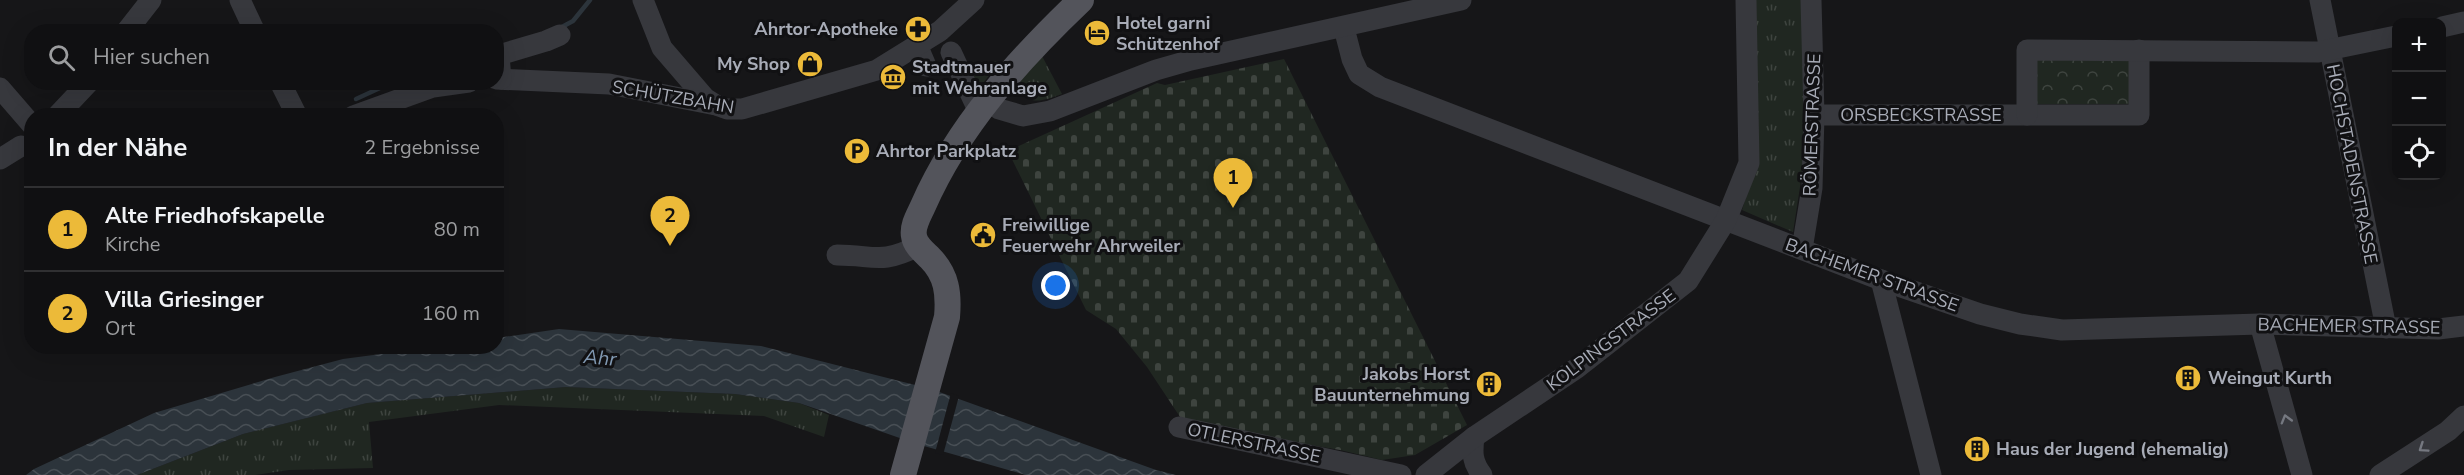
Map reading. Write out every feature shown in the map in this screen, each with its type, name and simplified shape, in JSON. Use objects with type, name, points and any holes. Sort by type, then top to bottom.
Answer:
[{"type":"main road","points":[[906,466],[942,334],[948,296],[945,278],[918,246],[914,236],[915,225],[930,192],[984,106],[1037,42],[1081,0]]},
{"type":"street","points":[[132,24],[151,0]]},
{"type":"street","points":[[240,0],[251,24]]},
{"type":"street","points":[[643,0],[662,48],[705,98],[716,105]]},
{"type":"street","name":"SCHÜTZBAHN","points":[[504,79],[609,84],[716,105],[727,110],[742,109],[877,70],[917,45],[945,40],[975,0]]},
{"type":"street","points":[[945,40],[960,73],[984,106],[1023,116],[1050,111],[1156,70],[1181,63],[1461,0]]},
{"type":"street","name":"KOLPINGSTRASSE","points":[[1426,475],[1474,437],[1577,368],[1688,281],[1725,220],[1749,163],[1746,0]]},
{"type":"street","name":"RÖMERSTRASSE","points":[[1802,249],[1812,188],[1814,115],[1811,0]]},
{"type":"street","name":"HOCHSTADENSTRASSE","points":[[2320,0],[2385,328]]},
{"type":"street","points":[[2446,26],[2464,22]]},
{"type":"street","name":"BACHEMER STRASSE","points":[[1344,27],[1352,59],[1359,74],[1380,87],[1881,280],[1980,314],[2020,324],[2062,330],[2260,324],[2438,329],[2464,326]]},
{"type":"street","points":[[504,54],[546,41],[560,34]]},
{"type":"street","name":"ORSBECKSTRASSE","points":[[2027,115],[2027,50],[2329,50],[2392,37]]},
{"type":"street","points":[[917,45],[926,66]]},
{"type":"street","name":"ORSBECKSTRASSE","points":[[1814,115],[2139,115],[2139,50]]},
{"type":"street","points":[[0,88],[24,130]]},
{"type":"street","points":[[65,108],[81,90]]},
{"type":"street","points":[[284,90],[293,108]]},
{"type":"street","points":[[375,108],[425,90]]},
{"type":"street","points":[[0,159],[24,140]]},
{"type":"street","points":[[837,255],[880,259],[899,255],[918,246]]},
{"type":"street","points":[[1881,280],[1931,475]]},
{"type":"street","points":[[2260,324],[2302,475]]},
{"type":"street","points":[[2379,475],[2448,431],[2464,416]]},
{"type":"street","name":"OTLERSTRASSE","points":[[1179,427],[1401,475]]},
{"type":"street","points":[[1474,437],[1472,452],[1474,465],[1482,475]]},
{"type":"green space","points":[[1756,0],[1805,0],[1804,161],[1793,232],[1742,210],[1757,161]]},
{"type":"green space","points":[[1041,54],[1062,94],[1035,100],[1025,96],[1020,80]]},
{"type":"green space","points":[[1284,59],[1467,425],[1415,455],[1382,460],[1340,450],[1184,423],[1147,367],[1116,329],[1086,310],[1008,151],[1157,83],[1165,85]]},
{"type":"green space","points":[[2037,60],[2129,60],[2129,104],[2037,104]]},
{"type":"green space","points":[[1000,61],[984,82],[976,83],[965,65],[969,62]]},
{"type":"green space","points":[[566,387],[735,394],[799,403],[829,415],[824,437],[764,416],[499,405],[369,422],[373,468],[289,470],[255,475],[137,475],[243,434],[367,403]]},
{"type":"water","name":"Ahr","points":[[559,329],[761,346],[931,389],[1156,470],[1176,475],[1026,475],[917,444],[799,403],[735,394],[566,387],[367,403],[243,434],[137,475],[26,475],[34,469],[154,413],[275,377],[343,359],[381,354],[504,354],[504,337]]},
{"type":"pier","points":[[951,393],[959,396],[943,455],[935,453]]},
{"type":"waterway","points":[[560,28],[573,21],[590,0]]},
{"type":"waterway","points":[[356,99],[376,90]]},
{"type":"place","name":"Ahrtor-Apotheke","points":[[918,29]]},
{"type":"place","name":"Hotel garni Schützenhof","points":[[1097,33]]},
{"type":"place","name":"My Shop","points":[[810,64]]},
{"type":"place","name":"Stadtmauer mit Wehranlage","points":[[893,77]]},
{"type":"place","name":"Ahrtor Parkplatz","points":[[857,151]]},
{"type":"place","name":"Alte Friedhofskapelle","points":[[1233,208]]},
{"type":"place","name":"Freiwillige Feuerwehr Ahrweiler","points":[[983,235]]},
{"type":"place","name":"Villa Griesinger","points":[[670,246]]},
{"type":"place","name":"Weingut Kurth","points":[[2188,378]]},
{"type":"place","name":"Jakobs Horst Bauunternehmung","points":[[1489,384]]},
{"type":"place","name":"Haus der Jugend (ehemalig)","points":[[1977,449]]}]
